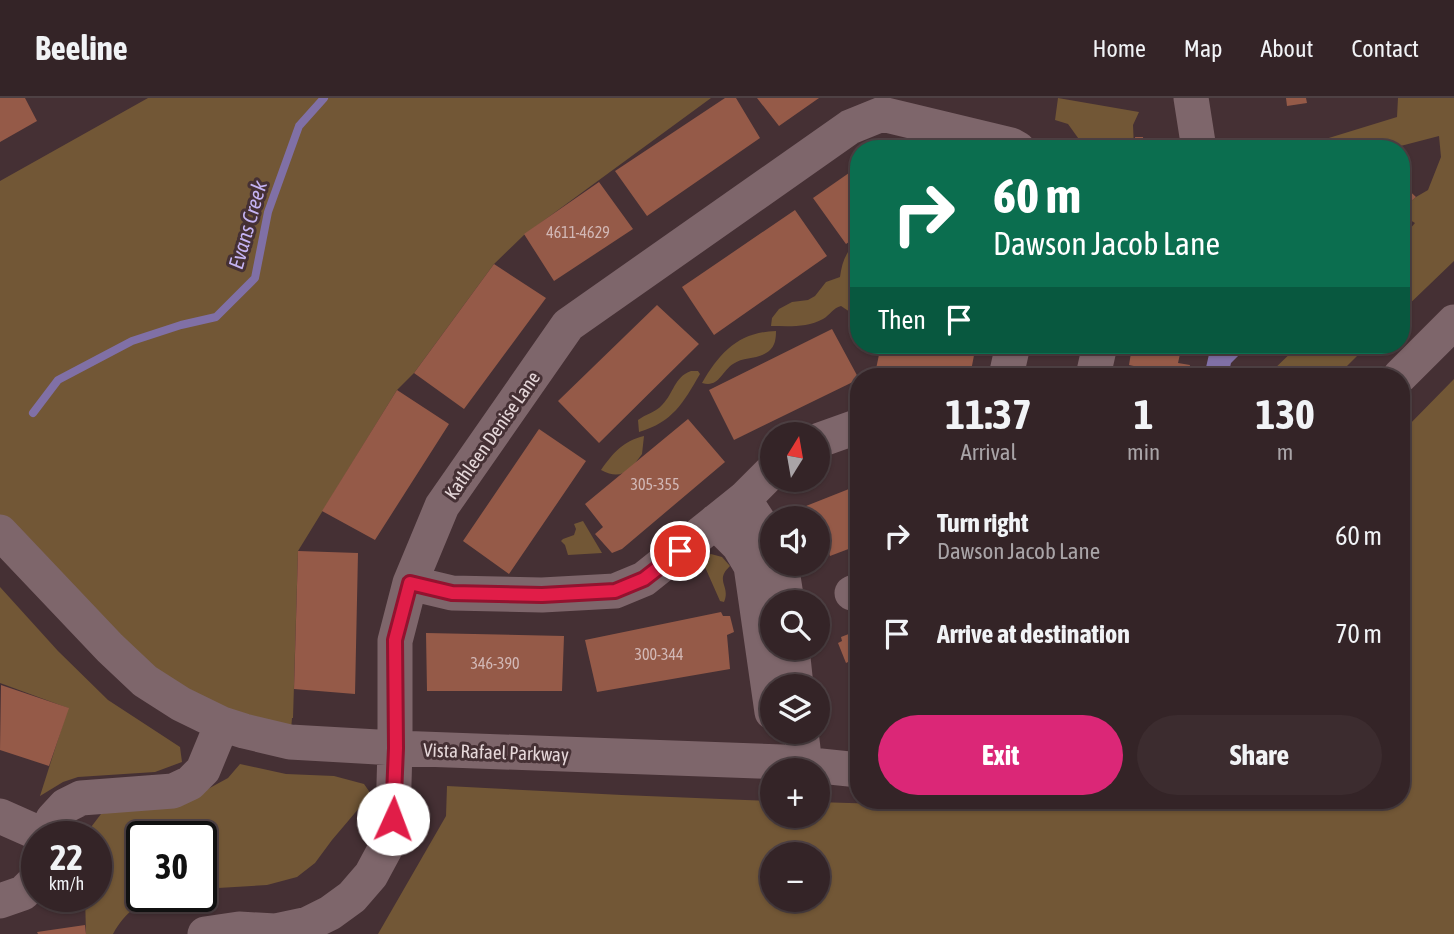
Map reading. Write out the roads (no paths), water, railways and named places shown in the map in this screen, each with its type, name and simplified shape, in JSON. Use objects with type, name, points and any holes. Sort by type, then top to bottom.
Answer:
[{"type":"street","points":[[1191,98],[1198,140]]},
{"type":"street","name":"Kathleen Denise Lane","points":[[205,934],[239,929],[275,931],[308,924],[330,913],[352,897],[371,875],[385,849],[393,819],[396,748],[395,640],[410,583],[442,506],[568,325],[850,127],[882,114],[990,140]]},
{"type":"street","points":[[1407,368],[1454,321]]},
{"type":"street","points":[[830,437],[850,429]]},
{"type":"street","points":[[410,583],[452,593],[542,595],[615,591],[644,579],[744,499],[760,483]]},
{"type":"street","points":[[744,499],[760,524]]},
{"type":"street","points":[[715,522],[739,546],[751,566],[767,674]]},
{"type":"street","name":"Vista Rafael Parkway","points":[[0,532],[145,681],[181,704],[222,724],[244,731],[290,742],[396,748],[790,747],[850,767]]},
{"type":"street","points":[[52,821],[65,806],[82,798],[173,791],[190,783],[203,770],[222,724]]},
{"type":"street","points":[[0,816],[21,825]]},
{"type":"street","points":[[0,901],[21,894]]},
{"type":"waterway","name":"Evans Creek","points":[[33,413],[58,380],[132,341],[216,317],[255,278],[268,212],[299,126],[324,98]]}]
